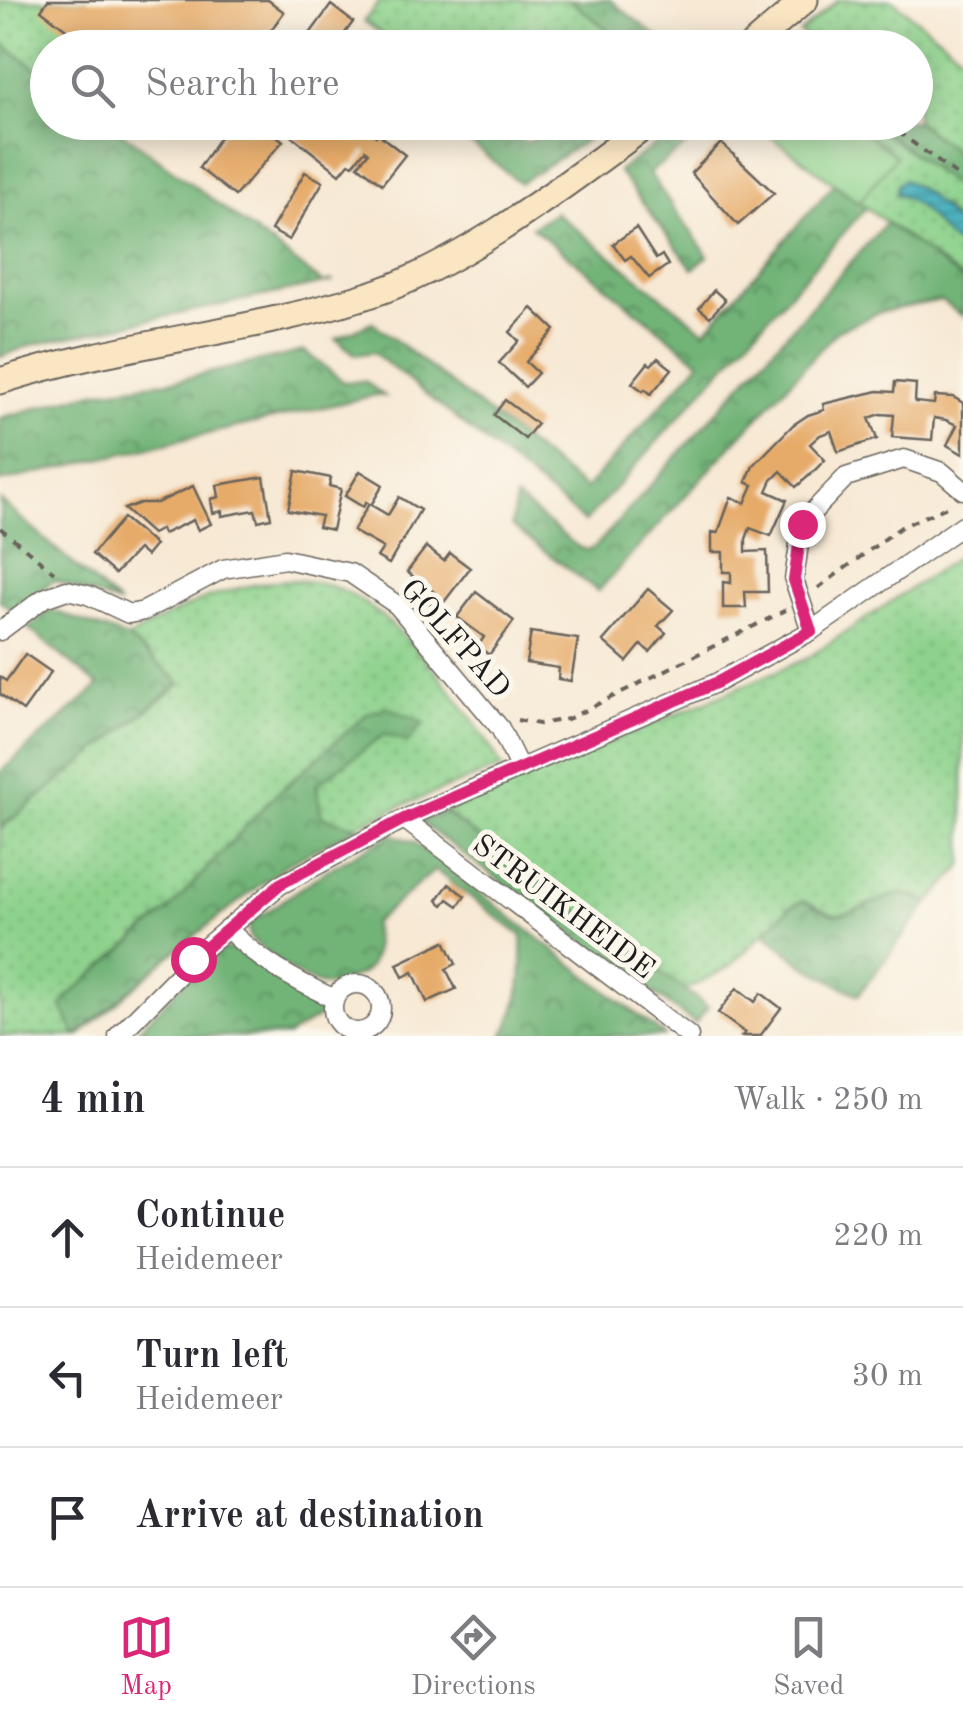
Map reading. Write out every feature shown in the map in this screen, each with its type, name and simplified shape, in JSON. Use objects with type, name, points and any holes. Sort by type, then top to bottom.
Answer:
[{"type":"street","points":[[770,30],[805,0]]},
{"type":"street","points":[[0,381],[52,364],[266,323],[375,293],[454,256],[627,140]]},
{"type":"street","points":[[811,631],[794,580],[802,524],[846,477],[904,460],[942,472],[958,497]]},
{"type":"street","points":[[118,1036],[227,928],[280,884],[404,819],[718,682],[811,631],[963,525]]},
{"type":"street","name":"GOLFPAD","points":[[67,590],[129,614],[144,611],[223,569],[285,559],[350,573],[398,605],[500,728],[520,770]]},
{"type":"street","points":[[0,632],[44,598],[67,590]]},
{"type":"street","name":"STRUIKHEIDE","points":[[404,819],[689,1036]]},
{"type":"street","points":[[227,928],[274,968],[333,998]]},
{"type":"path","points":[[909,140],[963,180]]},
{"type":"path","points":[[500,728],[517,720],[539,724],[568,719],[802,603],[838,571],[902,528],[958,497]]},
{"type":"path","points":[[0,528],[57,574],[67,590]]},
{"type":"green space","points":[[0,0],[86,0],[73,30],[30,30],[30,64],[0,42]]},
{"type":"green space","points":[[381,0],[569,0],[608,30],[376,30],[364,21]]},
{"type":"green space","points":[[569,0],[610,0],[648,30],[608,30]]},
{"type":"green space","points":[[838,0],[892,0],[930,30],[803,30]]},
{"type":"green space","points":[[933,32],[963,56],[963,157],[933,134]]},
{"type":"green space","points":[[0,42],[30,64],[30,140],[133,140],[323,283],[334,281],[31,345],[0,357]]},
{"type":"green space","points":[[933,134],[963,157],[963,192],[894,140],[933,140]]},
{"type":"green space","points":[[467,140],[586,140],[520,183]]},
{"type":"green space","points":[[662,140],[692,140],[649,173],[708,256],[693,269],[618,171]]},
{"type":"green space","points":[[776,140],[875,140],[896,156],[859,202]]},
{"type":"green space","points":[[874,140],[894,140],[963,192],[963,231],[941,205],[915,201],[943,233],[963,248],[963,280],[859,202],[895,156]]},
{"type":"green space","points":[[834,184],[866,208],[585,522],[373,352],[356,355],[336,339],[372,322],[585,489],[700,362],[532,227],[555,212],[705,331]]},
{"type":"green space","points":[[886,223],[963,280],[963,317],[941,300],[881,312],[838,330],[598,591],[511,526],[516,498],[578,547],[595,547]]},
{"type":"green space","points":[[304,351],[344,382],[365,381],[384,396],[0,482],[0,418],[94,392],[182,379]]},
{"type":"green space","points":[[0,500],[120,605],[54,580],[13,611],[0,601]]},
{"type":"green space","points":[[963,553],[963,865],[929,903],[918,897],[898,896],[841,915],[802,901],[790,907],[729,967],[685,990],[444,812],[806,659]]},
{"type":"green space","points":[[289,580],[328,585],[378,613],[450,690],[502,767],[363,822],[285,865],[205,925],[79,1036],[0,1036],[0,829],[180,684],[128,638],[206,599]]},
{"type":"green space","points":[[51,610],[128,638],[180,683],[0,829],[0,772],[99,686],[28,628]]},
{"type":"green space","points":[[387,707],[424,723],[408,742],[385,734],[317,784],[321,816],[358,827],[287,864],[76,1036],[62,1007],[66,998],[168,911],[268,802],[368,713]]},
{"type":"green space","points":[[444,812],[708,1007],[695,1024],[420,822]]},
{"type":"green space","points":[[391,834],[414,842],[665,1036],[503,1036],[520,988],[522,936],[435,870],[373,923],[372,962],[362,973],[339,983],[323,985],[303,978],[250,938],[249,924],[324,872]]},
{"type":"green space","points":[[903,893],[929,903],[858,995],[805,966],[764,933],[790,907],[803,901],[840,914]]},
{"type":"green space","points":[[234,950],[317,999],[323,1014],[288,1036],[132,1036],[213,953]]},
{"type":"water","points":[[903,180],[929,196],[963,231],[963,248],[918,206],[896,194],[897,185]]},
{"type":"building","points":[[48,0],[268,0],[284,12],[271,30],[67,30],[41,10]]},
{"type":"building","points":[[331,5],[353,22],[347,30],[313,30]]},
{"type":"building","points":[[218,140],[283,141],[235,196],[199,168]]},
{"type":"building","points":[[297,140],[386,140],[405,155],[382,184],[358,165],[368,153],[365,150],[340,174]]},
{"type":"building","points":[[721,143],[774,193],[738,225],[691,173]]},
{"type":"building","points":[[305,172],[323,182],[289,240],[271,230]]},
{"type":"building","points":[[636,228],[656,259],[662,255],[668,265],[649,278],[631,256],[625,260],[613,244]]},
{"type":"building","points":[[714,290],[725,300],[710,317],[699,308]]},
{"type":"building","points":[[532,308],[555,330],[526,362],[538,373],[525,387],[499,363],[519,341],[510,332]]},
{"type":"building","points":[[658,358],[672,369],[651,394],[632,383],[648,363],[651,365]]},
{"type":"building","points":[[895,382],[916,384],[915,402],[934,404],[935,396],[953,397],[963,403],[963,454],[947,445],[957,425],[934,418],[932,440],[892,437],[894,415],[881,414],[869,418],[877,439],[838,452],[831,431],[820,435],[810,444],[825,460],[811,474],[796,487],[781,471],[772,480],[767,491],[787,500],[771,536],[750,528],[746,539],[746,552],[767,551],[768,592],[745,592],[746,608],[723,608],[723,582],[731,583],[731,572],[723,572],[723,552],[712,552],[712,532],[718,533],[731,497],[745,503],[753,485],[746,482],[753,466],[793,425],[824,410],[823,404],[878,391],[894,392]]},
{"type":"building","points":[[505,400],[537,424],[525,439],[494,415]]},
{"type":"building","points":[[296,471],[331,478],[329,486],[341,489],[332,530],[318,527],[321,516],[288,510]]},
{"type":"building","points":[[360,471],[383,485],[371,505],[388,515],[399,497],[420,510],[389,564],[377,557],[383,548],[353,531],[369,504],[366,502],[363,507],[345,496]]},
{"type":"building","points":[[264,477],[271,518],[258,521],[255,510],[222,516],[222,511],[213,513],[211,499],[219,497],[217,485]]},
{"type":"building","points":[[193,486],[211,524],[198,530],[193,520],[163,534],[161,529],[152,534],[124,509],[140,503],[157,503]]},
{"type":"building","points":[[123,518],[155,545],[146,556],[138,549],[115,574],[92,554]]},
{"type":"building","points":[[426,547],[444,561],[450,553],[470,568],[438,610],[427,601],[434,592],[407,572]]},
{"type":"building","points":[[648,589],[673,610],[658,626],[666,633],[650,652],[641,645],[627,662],[603,641]]},
{"type":"building","points":[[476,592],[514,621],[489,655],[478,646],[484,637],[457,617]]},
{"type":"building","points":[[531,632],[578,639],[571,681],[558,679],[559,668],[526,663]]},
{"type":"building","points":[[25,654],[51,672],[23,711],[0,694],[0,677],[6,681]]},
{"type":"building","points":[[449,884],[465,896],[458,906],[448,899],[443,905],[437,900]]},
{"type":"building","points":[[445,941],[456,964],[446,969],[456,989],[427,1002],[413,972],[403,977],[397,964]]},
{"type":"building","points":[[737,988],[755,1002],[761,993],[781,1008],[760,1036],[742,1036],[745,1033],[718,1013]]},
{"type":"route","points":[[193,959],[280,884],[404,819],[718,682],[811,631],[794,580],[802,524]]}]
